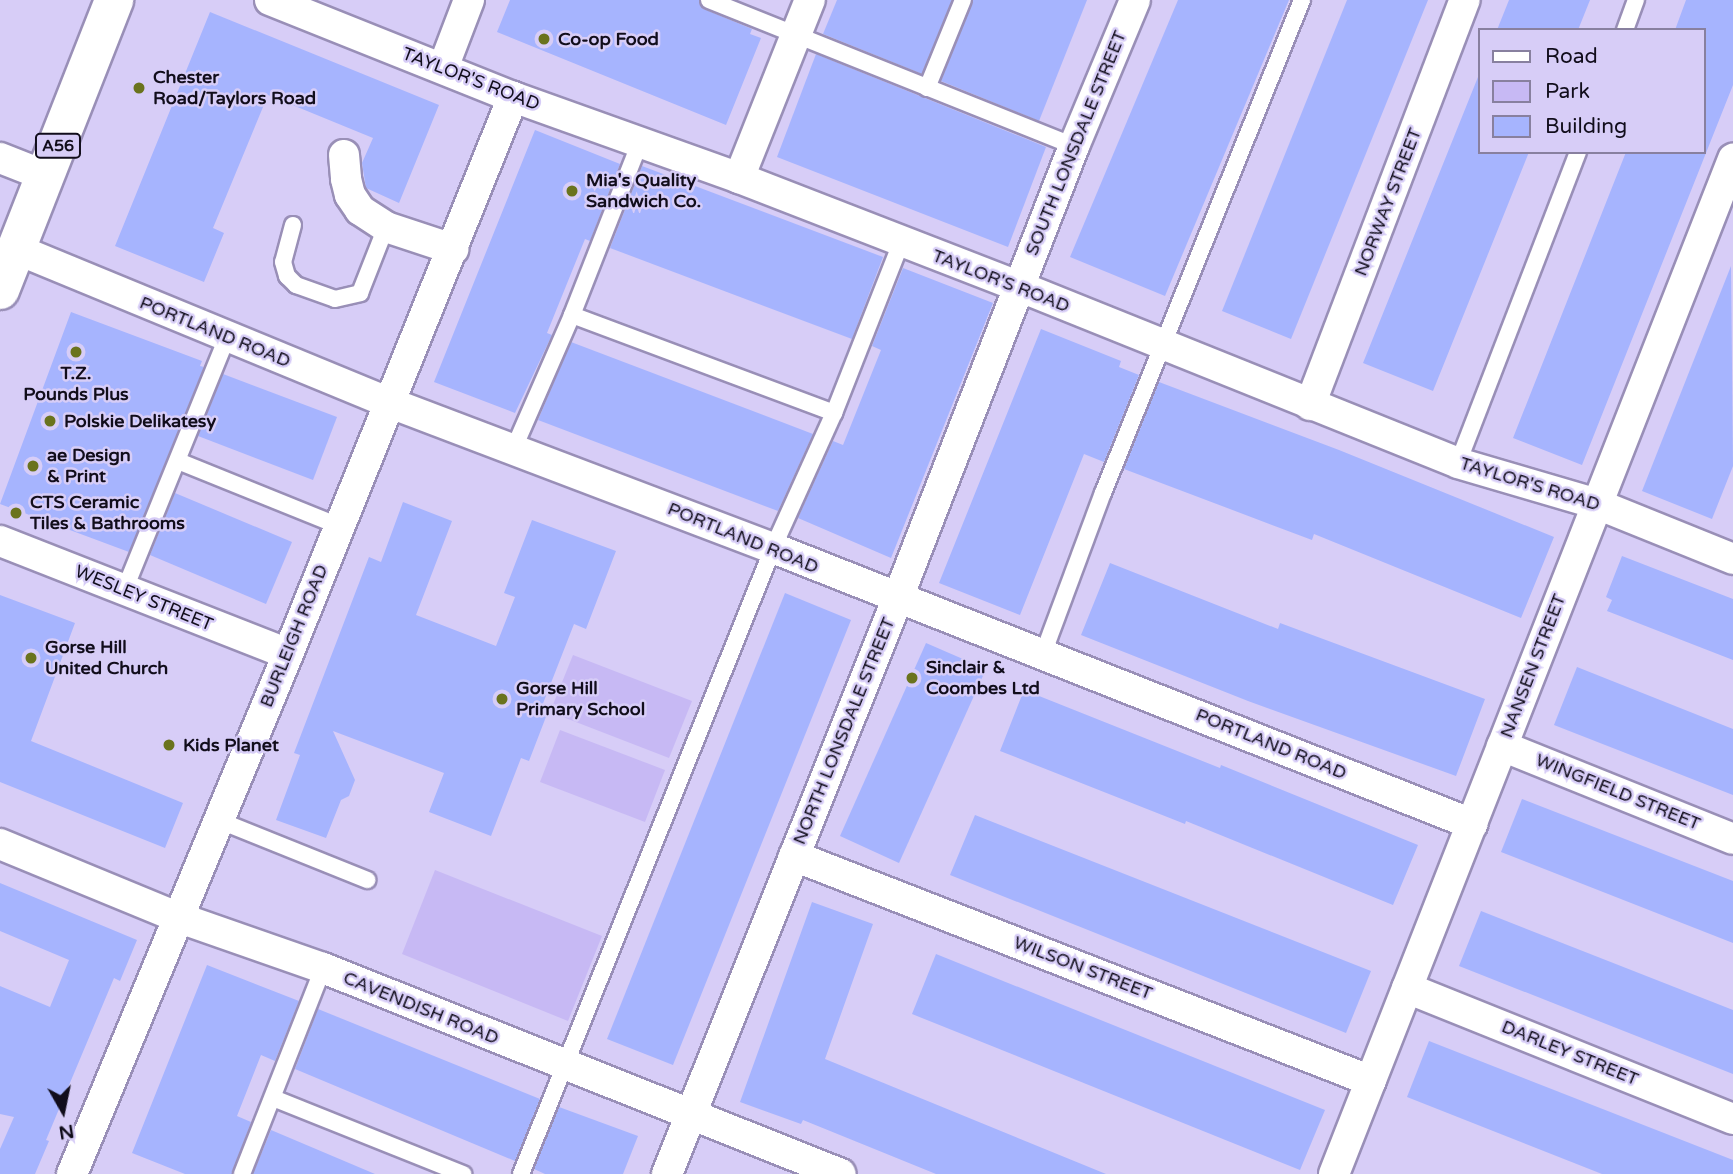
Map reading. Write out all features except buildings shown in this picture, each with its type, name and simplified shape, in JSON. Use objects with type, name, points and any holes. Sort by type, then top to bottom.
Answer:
[{"type":"highway","name":"A56","points":[[0,290],[114,0]]},
{"type":"street","name":"TAYLOR'S ROAD","points":[[270,0],[308,8],[513,97],[739,178],[901,243],[1018,286],[1458,463],[1597,504],[1733,559]]},
{"type":"street","points":[[443,68],[469,0]]},
{"type":"street","points":[[739,178],[810,0]]},
{"type":"street","name":"SOUTH LONSDALE STREET","points":[[1018,286],[1135,0]]},
{"type":"street","name":"NORWAY STREET","points":[[1310,405],[1465,0]]},
{"type":"street","name":"BURLEIGH ROAD","points":[[79,1172],[177,916],[288,654],[513,97]]},
{"type":"street","points":[[344,155],[350,195],[360,209],[386,227],[453,249]]},
{"type":"street","points":[[0,158],[46,176]]},
{"type":"street","name":"NANSEN STREET","points":[[1334,1174],[1733,159]]},
{"type":"street","name":"PORTLAND ROAD","points":[[16,249],[388,402],[773,548],[897,600],[1043,654],[1472,824]]},
{"type":"street","name":"NORTH LONSDALE STREET","points":[[667,1174],[897,600],[1018,286]]},
{"type":"street","name":"WESLEY STREET","points":[[0,541],[288,654]]},
{"type":"street","name":"WINGFIELD STREET","points":[[1502,746],[1733,839]]},
{"type":"street","name":"CAVENDISH ROAD","points":[[0,844],[177,916],[323,968],[841,1174]]},
{"type":"street","name":"WILSON STREET","points":[[794,856],[1371,1081]]},
{"type":"street","name":"DARLEY STREET","points":[[1407,988],[1733,1119]]},
{"type":"lane","points":[[709,0],[1074,146]]},
{"type":"lane","points":[[928,88],[963,0]]},
{"type":"lane","points":[[1043,654],[1162,345],[1302,0]]},
{"type":"lane","points":[[1626,28],[1636,0]]},
{"type":"lane","points":[[514,449],[572,315],[640,142]]},
{"type":"lane","points":[[1458,463],[1577,154]]},
{"type":"lane","points":[[293,225],[283,262],[287,276],[296,285],[335,299],[360,293],[386,227]]},
{"type":"lane","points":[[521,1174],[773,548],[834,413],[901,243]]},
{"type":"lane","points":[[572,315],[834,413]]},
{"type":"lane","points":[[124,591],[227,337]]},
{"type":"lane","points":[[178,461],[339,526]]},
{"type":"lane","points":[[218,820],[367,880]]},
{"type":"lane","points":[[242,1174],[323,968]]},
{"type":"lane","points":[[273,1098],[463,1174]]},
{"type":"green space","points":[[573,655],[692,701],[669,758],[550,712]]},
{"type":"green space","points":[[560,730],[665,770],[645,822],[540,782]]},
{"type":"green space","points":[[435,870],[602,936],[568,1021],[402,954]]},
{"type":"place","name":"Co-op Food","points":[[544,39]]},
{"type":"place","name":"Chester Road/Taylors Road","points":[[139,88]]},
{"type":"place","name":"Mia's Quality Sandwich Co.","points":[[572,191]]},
{"type":"place","name":"T.Z. Pounds Plus","points":[[76,352]]},
{"type":"place","name":"Polskie Delikatesy","points":[[50,421]]},
{"type":"place","name":"ae Design & Print","points":[[33,466]]},
{"type":"place","name":"CTS Ceramic Tiles & Bathrooms","points":[[16,513]]},
{"type":"place","name":"Gorse Hill United Church","points":[[31,658]]},
{"type":"place","name":"Sinclair & Coombes Ltd","points":[[912,678]]},
{"type":"place","name":"Gorse Hill Primary School","points":[[502,699]]},
{"type":"place","name":"Kids Planet","points":[[169,745]]}]
